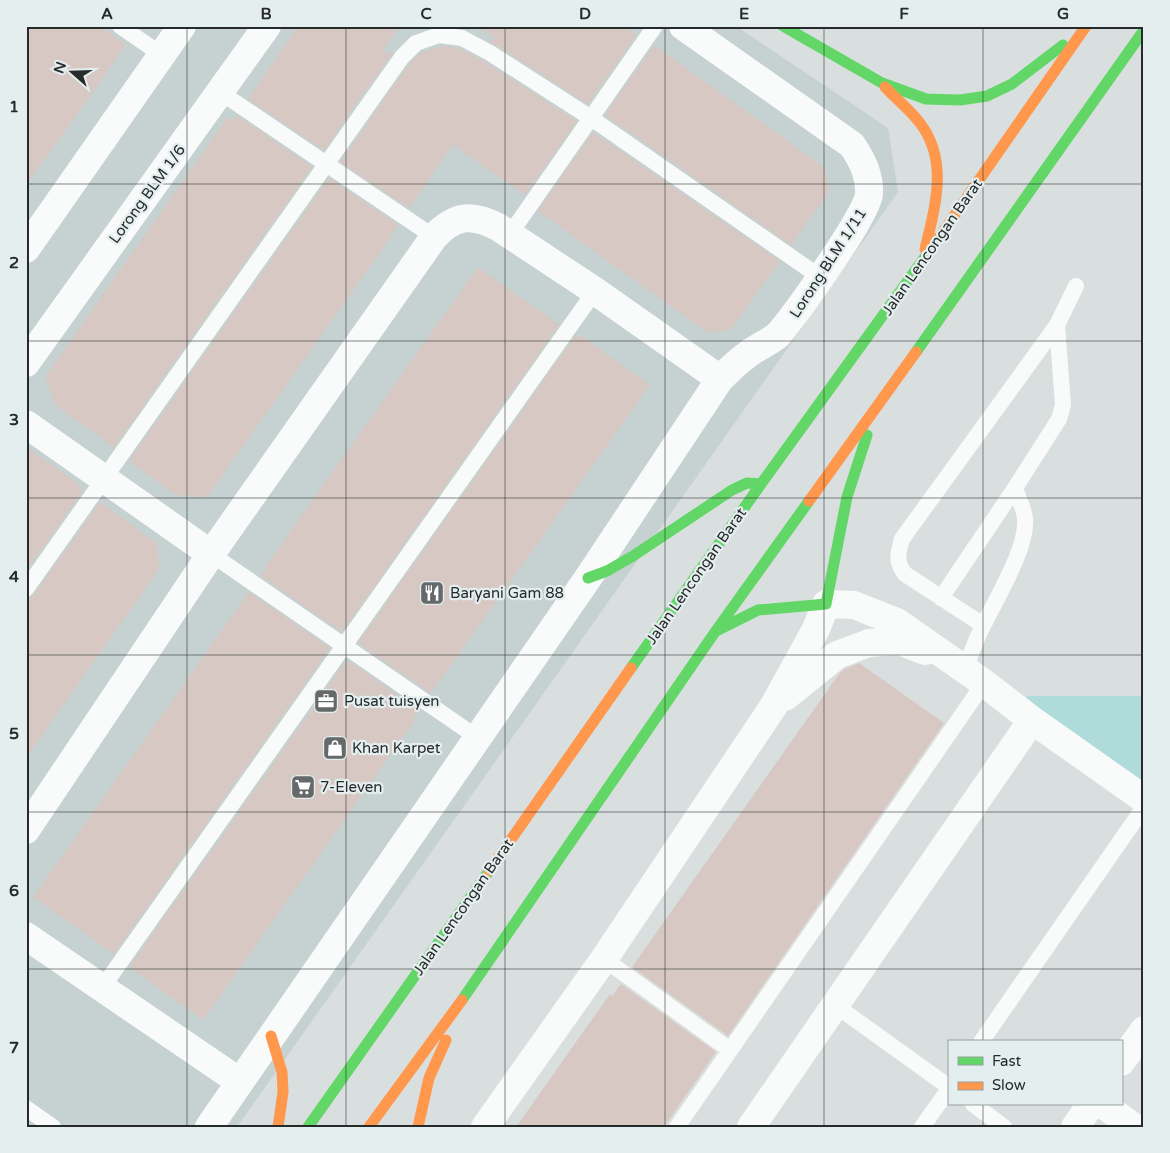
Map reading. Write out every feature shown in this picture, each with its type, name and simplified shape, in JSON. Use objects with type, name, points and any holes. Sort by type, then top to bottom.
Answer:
[{"type":"main road","points":[[783,26],[882,83],[926,99],[960,100],[987,96],[1012,84],[1085,27]]},
{"type":"main road","name":"Jalan Lencongan Barat","points":[[308,1127],[761,484],[922,263],[1085,27]]},
{"type":"main road","points":[[369,1127],[467,993],[714,632],[1144,30]]},
{"type":"main road","points":[[882,83],[920,124],[929,139],[939,164],[937,199],[922,263]]},
{"type":"main road","points":[[714,632],[758,610],[826,604],[843,512],[856,463],[883,396]]},
{"type":"main road","points":[[588,578],[607,571],[633,556],[732,490],[747,483],[761,484]]},
{"type":"main road","points":[[418,1127],[429,1078],[467,993]]},
{"type":"main road","points":[[271,1036],[282,1072],[284,1092],[278,1127]]},
{"type":"street","points":[[26,249],[182,26]]},
{"type":"street","name":"Lorong BLM 1/6","points":[[26,363],[267,26]]},
{"type":"street","name":"Lorong BLM 1/11","points":[[209,1127],[588,578],[720,379],[749,353],[778,335],[864,211],[869,196],[868,176],[861,158],[852,144],[683,26]]},
{"type":"street","points":[[26,830],[211,554],[434,237],[445,226],[456,219],[472,218],[486,221],[510,234],[720,379]]},
{"type":"street","points":[[26,424],[211,554]]},
{"type":"street","points":[[485,1127],[604,959],[772,707],[816,629],[826,604],[854,605],[896,622],[1144,799]]},
{"type":"street","points":[[772,707],[837,654],[869,643],[899,641],[968,672]]},
{"type":"street","points":[[751,1127],[1032,720]]},
{"type":"street","points":[[26,936],[240,1082]]},
{"type":"street","points":[[1122,1061],[1144,1030]]},
{"type":"street","points":[[1075,1127],[1090,1106]]},
{"type":"street","points":[[1105,1106],[1134,1127]]},
{"type":"lane","points":[[120,26],[162,55]]},
{"type":"lane","points":[[510,234],[655,26]]},
{"type":"lane","points":[[26,589],[325,163],[402,57],[416,43],[439,35],[462,38],[490,53],[591,118],[820,277]]},
{"type":"lane","points":[[220,92],[434,237]]},
{"type":"lane","points":[[983,625],[905,574],[898,566],[898,555],[902,539],[1058,325],[1076,286]]},
{"type":"lane","points":[[102,988],[595,291]]},
{"type":"lane","points":[[941,598],[1059,419],[1063,405],[1058,325]]},
{"type":"lane","points":[[677,1127],[730,1050],[968,672],[983,625],[998,598],[1016,556],[1024,531],[1025,517],[1015,488]]},
{"type":"lane","points":[[211,554],[478,738]]},
{"type":"lane","points":[[983,1040],[1144,807]]},
{"type":"lane","points":[[604,959],[730,1050]]},
{"type":"lane","points":[[835,1005],[948,1087]]},
{"type":"lane","points":[[922,1127],[948,1089]]},
{"type":"lane","points":[[976,1106],[1004,1127]]},
{"type":"lane","points":[[26,1108],[53,1127]]},
{"type":"shaded area","points":[[26,26],[736,26],[888,128],[898,192],[237,1127],[26,1127]]},
{"type":"shaded area","points":[[1028,696],[1144,696],[1144,787],[1018,701]]},
{"type":"building","points":[[26,26],[100,26],[126,45],[26,186]]},
{"type":"building","points":[[298,26],[400,26],[382,53],[393,52],[324,150],[248,99]]},
{"type":"building","points":[[477,26],[623,26],[636,35],[588,104],[488,40],[496,39]]},
{"type":"building","points":[[654,45],[825,168],[829,192],[791,245],[605,115]]},
{"type":"building","points":[[444,46],[459,48],[485,62],[577,121],[525,195],[453,145],[409,208],[340,162],[410,63],[421,52]]},
{"type":"building","points":[[237,115],[312,167],[114,447],[56,406],[45,377],[228,117],[233,121]]},
{"type":"building","points":[[593,132],[780,261],[731,329],[708,333],[538,211]]},
{"type":"building","points":[[329,178],[398,225],[207,497],[176,495],[129,461]]},
{"type":"building","points":[[478,267],[559,325],[342,632],[261,576],[267,568],[265,567]]},
{"type":"building","points":[[580,335],[650,385],[431,693],[358,643],[575,336],[578,338]]},
{"type":"building","points":[[26,447],[80,485],[78,487],[83,491],[26,571]]},
{"type":"building","points":[[100,502],[157,543],[159,569],[26,758],[26,599],[34,595]]},
{"type":"building","points":[[249,592],[330,648],[114,954],[33,897]]},
{"type":"building","points":[[347,660],[419,710],[413,718],[415,720],[203,1020],[130,966]]},
{"type":"building","points":[[859,663],[944,723],[728,1036],[632,967],[839,674]]},
{"type":"building","points":[[621,984],[716,1052],[664,1127],[516,1127],[610,994],[612,996]]},
{"type":"traffic: fast","points":[[783,26],[882,83]]},
{"type":"traffic: fast","points":[[916,352],[1144,30]]},
{"type":"traffic: fast","points":[[882,83],[926,99],[960,100],[987,96],[1012,84],[1063,45]]},
{"type":"traffic: fast","points":[[631,668],[938,239]]},
{"type":"traffic: fast","points":[[718,630],[758,610],[826,604],[847,497],[867,435]]},
{"type":"traffic: fast","points":[[588,578],[607,571],[633,556],[732,490],[747,483],[761,484]]},
{"type":"traffic: fast","points":[[462,1000],[715,632],[809,501]]},
{"type":"traffic: fast","points":[[308,1127],[489,871]]},
{"type":"traffic: slow","points":[[938,239],[1086,26]]},
{"type":"traffic: slow","points":[[885,87],[920,123],[929,138],[934,153],[937,168],[937,184],[933,217],[925,249]]},
{"type":"traffic: slow","points":[[809,501],[916,352]]},
{"type":"traffic: slow","points":[[489,871],[631,668]]},
{"type":"traffic: slow","points":[[369,1127],[462,1000]]},
{"type":"traffic: slow","points":[[271,1036],[282,1072],[283,1092],[278,1127]]},
{"type":"traffic: slow","points":[[418,1127],[429,1078],[446,1040]]},
{"type":"place","name":"Baryani Gam 88","points":[[432,593]]},
{"type":"place","name":"Pusat tuisyen","points":[[326,701]]},
{"type":"place","name":"Khan Karpet","points":[[335,748]]},
{"type":"place","name":"7-Eleven","points":[[303,787]]}]
